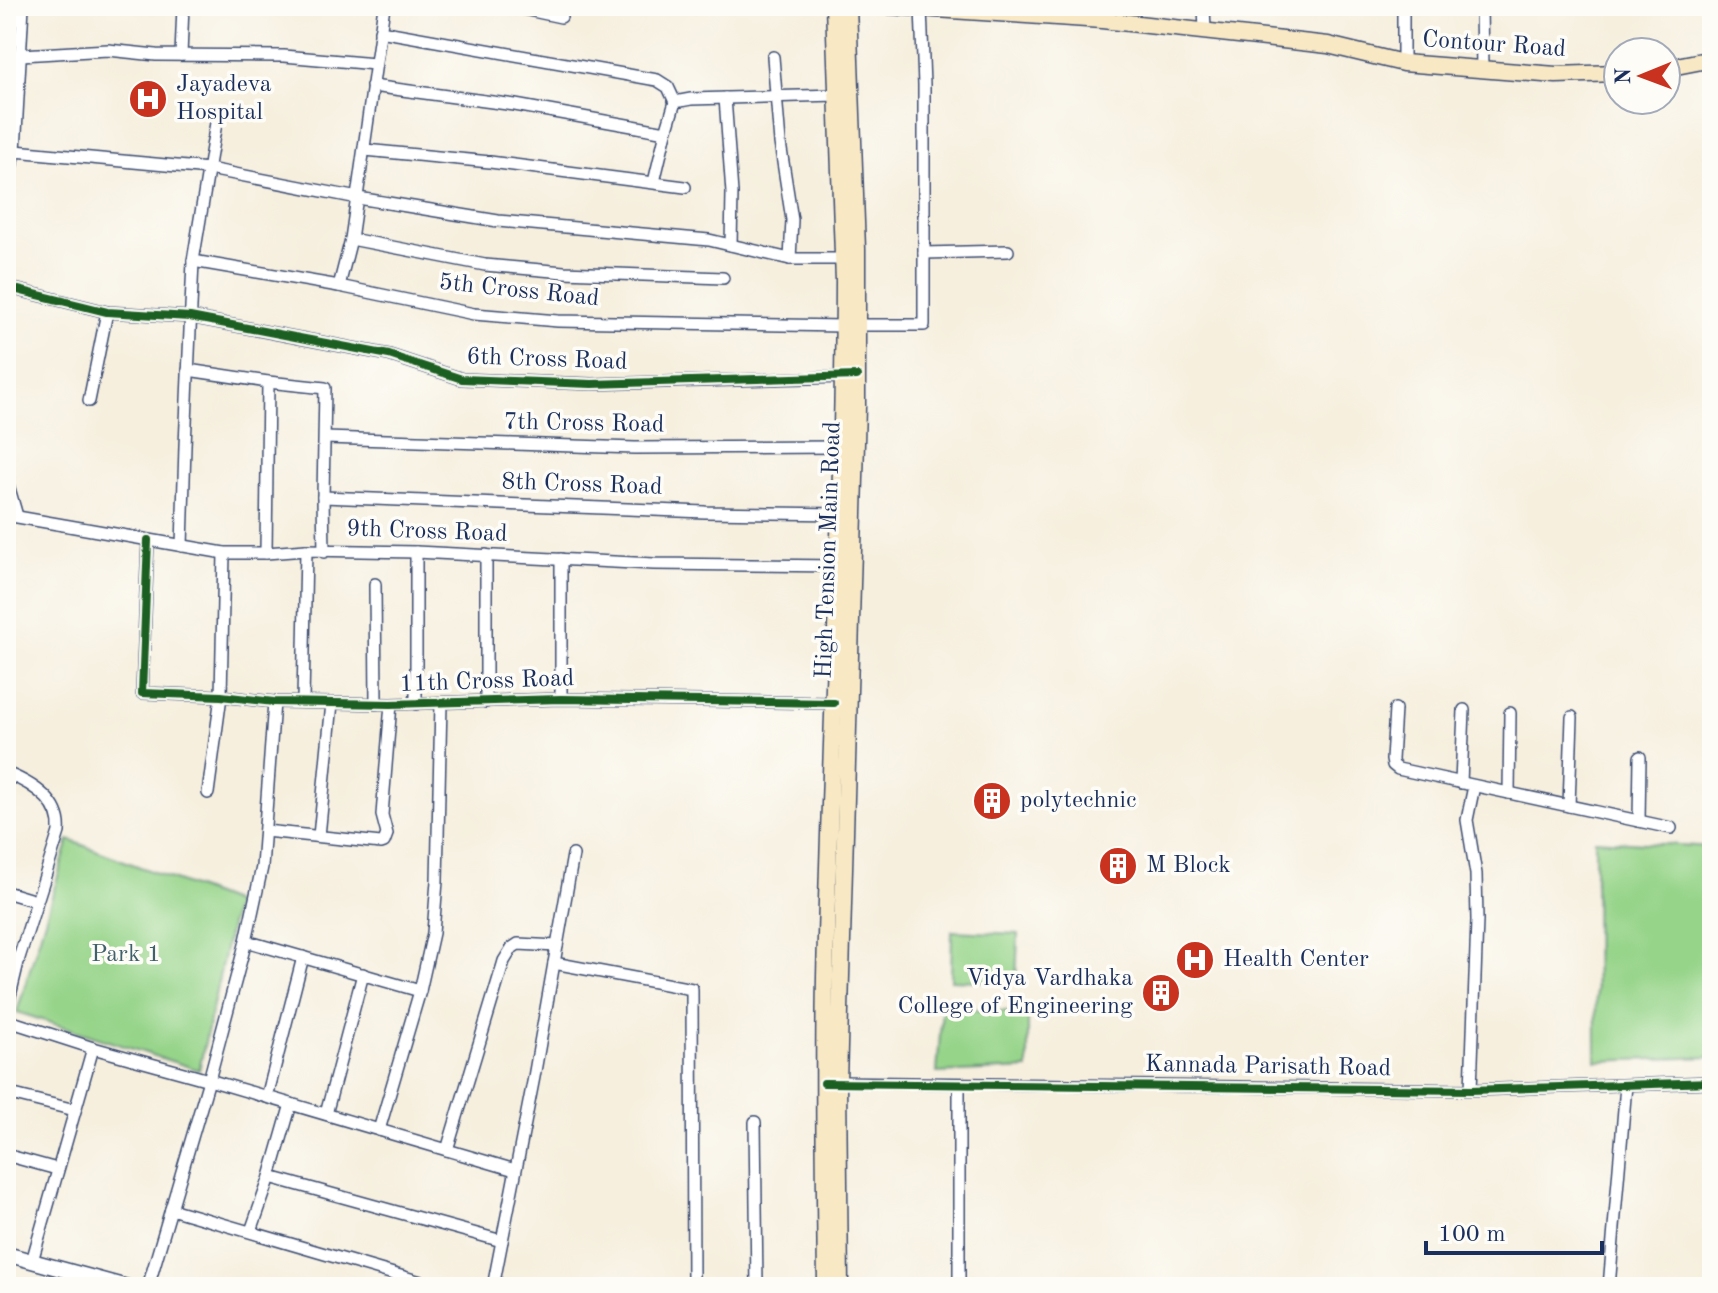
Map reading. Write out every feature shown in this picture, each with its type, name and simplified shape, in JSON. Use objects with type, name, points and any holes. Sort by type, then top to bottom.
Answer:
[{"type":"main road","points":[[834,6],[850,259]]},
{"type":"main road","name":"High Tension Main Road","points":[[840,1287],[831,1082],[850,377],[848,6]]},
{"type":"main road","name":"Contour Road","points":[[890,6],[1117,14],[1205,31],[1328,45],[1403,63],[1556,75],[1602,74]]},
{"type":"main road","points":[[1682,65],[1712,59]]},
{"type":"main road","points":[[826,1287],[834,703],[842,447],[850,377]]},
{"type":"street","points":[[6,200],[23,6]]},
{"type":"street","points":[[181,55],[183,6]]},
{"type":"street","points":[[339,286],[358,198],[384,6]]},
{"type":"street","points":[[509,6],[561,17]]},
{"type":"street","points":[[1204,6],[1205,31]]},
{"type":"street","points":[[1403,6],[1403,63]]},
{"type":"street","points":[[1481,6],[1482,69]]},
{"type":"street","points":[[921,8],[924,253],[1008,251]]},
{"type":"street","points":[[380,31],[657,80],[668,87],[675,102],[654,182]]},
{"type":"street","points":[[21,55],[108,50],[156,55],[284,56],[375,64]]},
{"type":"street","points":[[773,57],[780,143],[792,220],[790,259]]},
{"type":"street","points":[[372,86],[515,105],[666,132]]},
{"type":"street","points":[[675,102],[838,95]]},
{"type":"street","points":[[725,98],[732,193],[731,245]]},
{"type":"street","points":[[182,546],[193,261],[216,123]]},
{"type":"street","points":[[365,150],[490,162],[685,187]]},
{"type":"street","points":[[12,152],[209,169],[498,221],[709,240],[790,259],[850,259]]},
{"type":"street","points":[[351,239],[485,265],[564,272],[723,278]]},
{"type":"street","name":"5th Cross Road","points":[[193,261],[339,286],[474,314],[558,321],[850,326],[924,325],[924,253]]},
{"type":"street","name":"6th Cross Road","points":[[6,287],[107,312],[190,317],[389,355],[462,379],[592,384],[850,377]]},
{"type":"street","points":[[89,401],[107,312]]},
{"type":"street","points":[[188,370],[325,388],[324,552]]},
{"type":"street","points":[[266,553],[268,382]]},
{"type":"street","name":"7th Cross Road","points":[[325,438],[635,448],[842,447]]},
{"type":"street","points":[[6,478],[11,516]]},
{"type":"street","name":"8th Cross Road","points":[[323,497],[705,512],[840,514]]},
{"type":"street","name":"9th Cross Road","points":[[11,516],[224,553],[306,550],[416,552],[654,564],[838,566]]},
{"type":"street","name":"11th Cross Road","points":[[148,540],[142,693],[274,702],[376,704],[561,699],[834,703]]},
{"type":"street","points":[[303,701],[306,550]]},
{"type":"street","points":[[416,552],[416,704]]},
{"type":"street","points":[[208,793],[221,696],[224,553]]},
{"type":"street","points":[[486,555],[486,702]]},
{"type":"street","points":[[561,559],[561,699]]},
{"type":"street","points":[[375,584],[376,704]]},
{"type":"street","points":[[148,1287],[209,1080],[262,867],[274,702]]},
{"type":"street","points":[[319,836],[332,703]]},
{"type":"street","points":[[379,1130],[420,991],[433,933],[441,703]]},
{"type":"street","points":[[265,831],[381,843],[386,840],[382,815],[391,704]]},
{"type":"street","points":[[1395,709],[1393,765],[1398,769],[1671,828]]},
{"type":"street","points":[[1461,783],[1464,710]]},
{"type":"street","points":[[1509,793],[1510,713]]},
{"type":"street","points":[[1569,806],[1572,717]]},
{"type":"street","points":[[1639,821],[1640,757]]},
{"type":"street","points":[[6,773],[40,790],[49,799],[60,822],[6,1012]]},
{"type":"street","points":[[1471,1090],[1477,889],[1467,820],[1474,786]]},
{"type":"street","points":[[493,1287],[573,855]]},
{"type":"street","points":[[6,892],[36,901]]},
{"type":"street","points":[[246,941],[420,991]]},
{"type":"street","points":[[447,1150],[504,961],[518,944],[557,946]]},
{"type":"street","points":[[6,954],[19,958]]},
{"type":"street","points":[[267,1097],[303,957]]},
{"type":"street","points":[[554,963],[692,989],[693,1287]]},
{"type":"street","points":[[326,1114],[363,974]]},
{"type":"street","points":[[6,1020],[515,1170]]},
{"type":"street","points":[[32,1261],[93,1048]]},
{"type":"street","name":"Kannada Parisath Road","points":[[831,1082],[1471,1090],[1712,1082]]},
{"type":"street","points":[[959,1084],[959,1287]]},
{"type":"street","points":[[1609,1287],[1626,1085]]},
{"type":"street","points":[[6,1093],[75,1110]]},
{"type":"street","points":[[251,1231],[291,1104]]},
{"type":"street","points":[[755,1122],[757,1287]]},
{"type":"street","points":[[6,1155],[57,1169]]},
{"type":"street","points":[[270,1177],[502,1241]]},
{"type":"street","points":[[171,1209],[438,1287]]},
{"type":"street","points":[[6,1254],[127,1287]]},
{"type":"green space","name":"Park 1","points":[[69,840],[235,903],[199,1070],[17,1012]]},
{"type":"green space","points":[[1595,840],[1712,847],[1712,1057],[1596,1061]]},
{"type":"green space","points":[[952,931],[1018,934],[1016,982],[951,980]]},
{"type":"green space","points":[[942,1009],[1028,1012],[1028,1069],[937,1073]]},
{"type":"cycle path","points":[[6,287],[107,312],[190,317],[389,355],[462,379],[592,384],[857,376]]},
{"type":"cycle path","points":[[148,540],[142,693],[274,702],[391,704],[561,699],[834,703]]},
{"type":"cycle path","points":[[824,1083],[1471,1090],[1712,1082]]},
{"type":"place","name":"Jayadeva Hospital","points":[[148,99]]},
{"type":"place","name":"polytechnic","points":[[992,801]]},
{"type":"place","name":"M Block","points":[[1118,866]]},
{"type":"place","name":"Health Center","points":[[1195,960]]},
{"type":"place","name":"Vidya Vardhaka College of Engineering","points":[[1161,993]]}]
